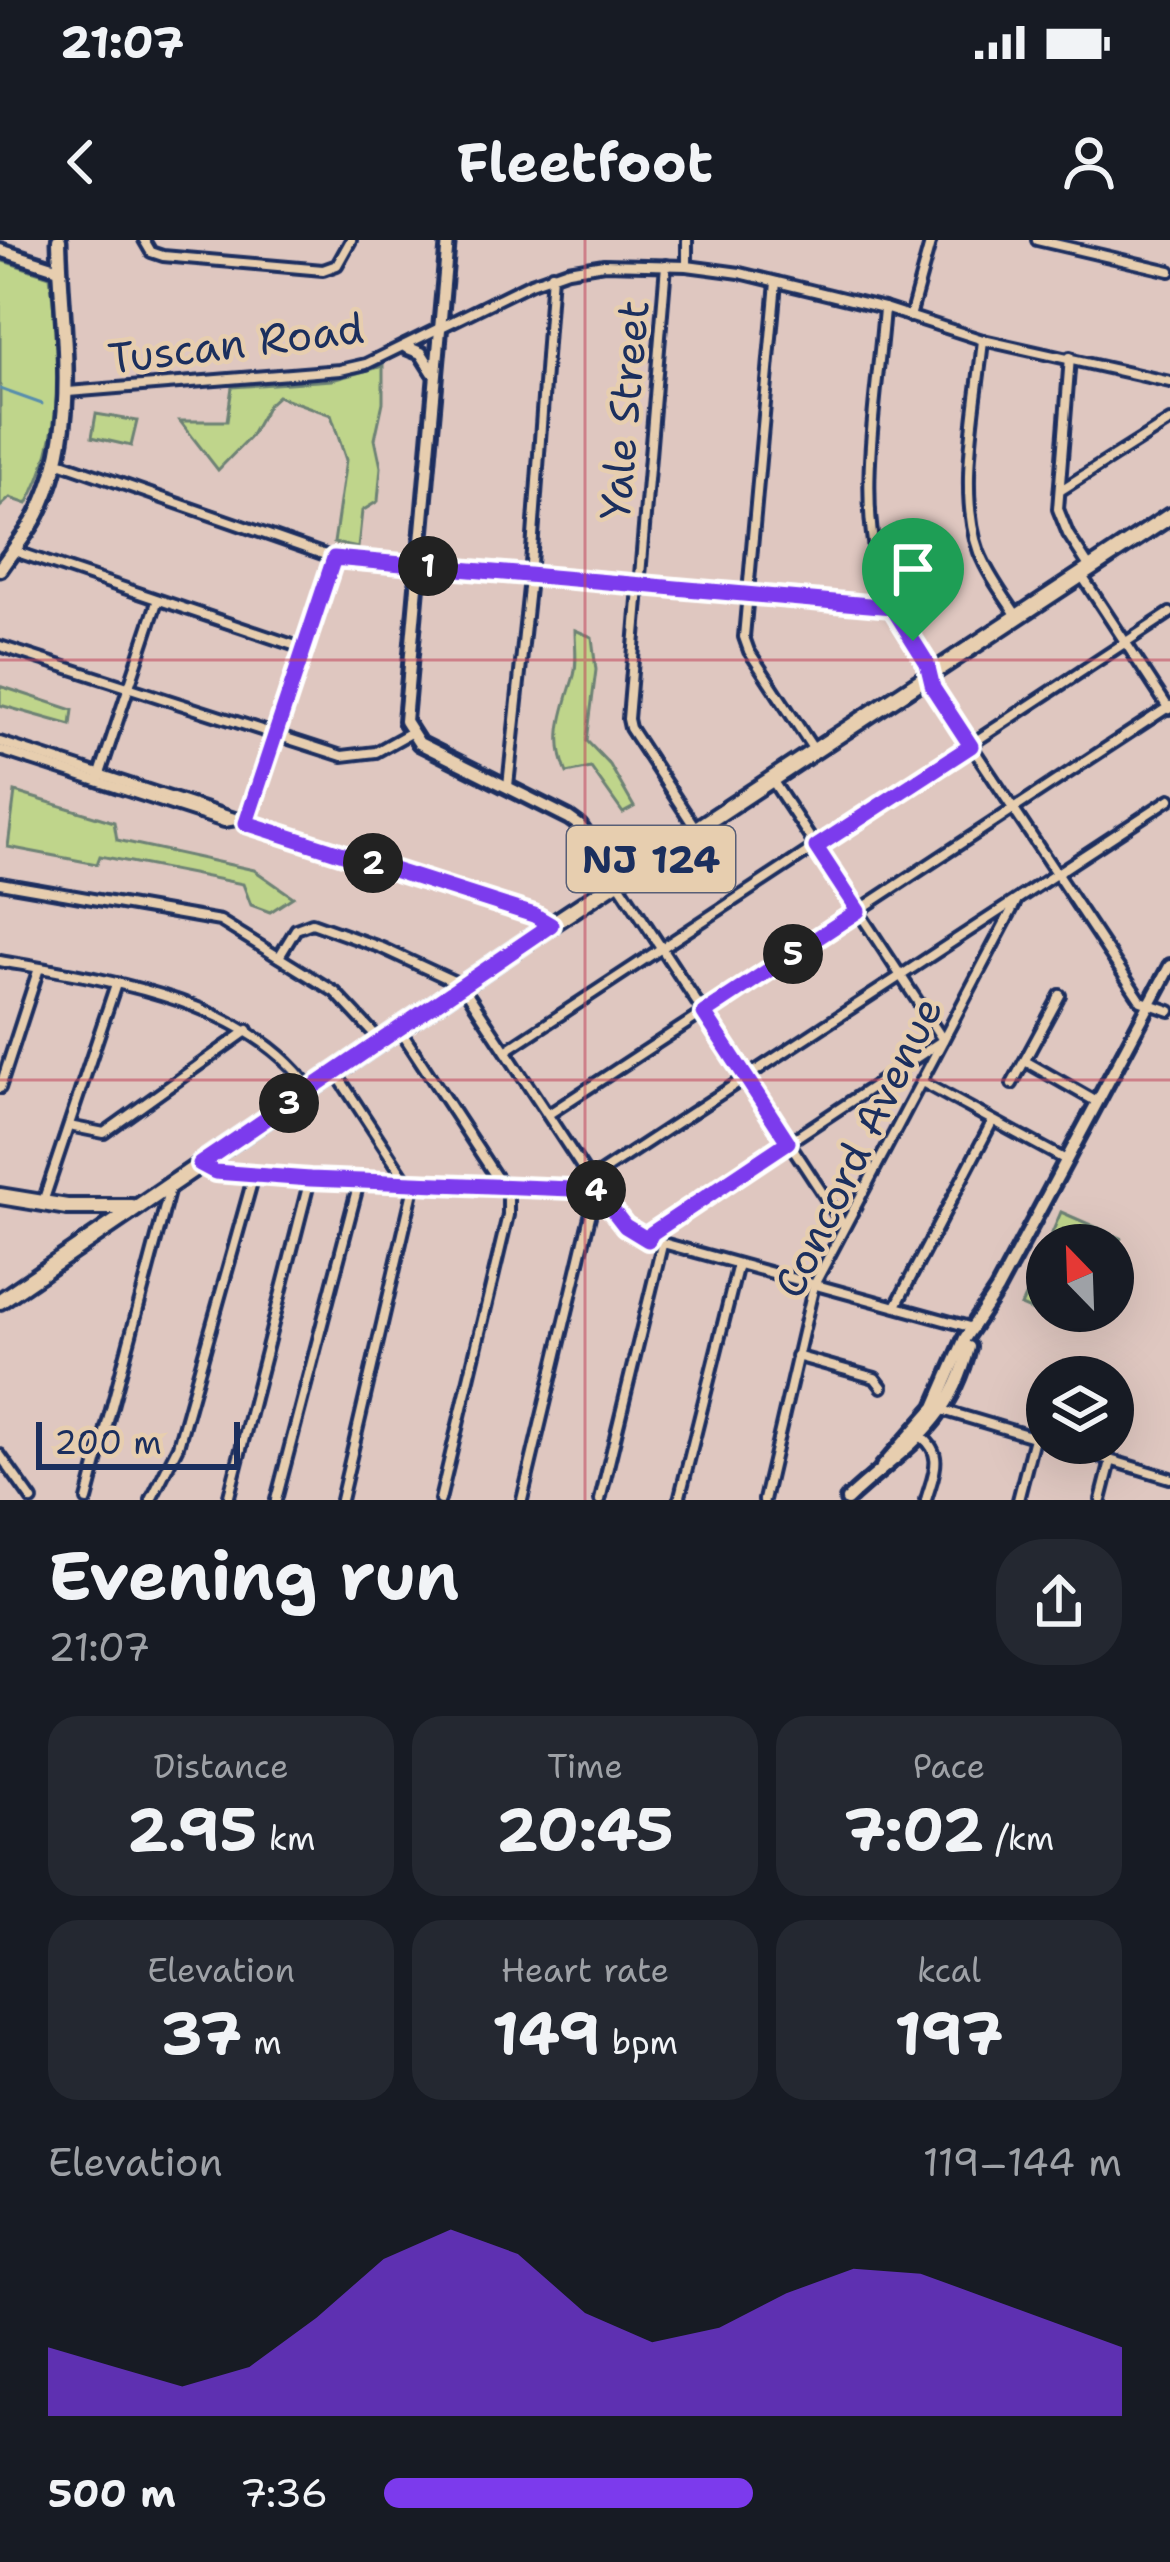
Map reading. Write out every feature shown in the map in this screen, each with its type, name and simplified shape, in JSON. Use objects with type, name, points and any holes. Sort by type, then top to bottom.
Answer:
[{"type":"main road","points":[[0,569],[39,512],[59,462],[68,392],[58,240]]},
{"type":"main road","name":"NJ 124","points":[[1,1300],[551,925],[1170,516]]},
{"type":"main road","points":[[0,1196],[101,1209],[136,1207]]},
{"type":"street","points":[[144,240],[151,252],[163,256],[323,270],[337,265],[351,240]]},
{"type":"street","points":[[448,240],[404,712],[410,733],[419,743],[580,826],[844,1226]]},
{"type":"street","points":[[687,240],[687,266]]},
{"type":"street","points":[[910,317],[931,240]]},
{"type":"street","points":[[1037,240],[1170,271]]},
{"type":"street","points":[[0,250],[59,268]]},
{"type":"street","name":"Tuscan Road","points":[[68,392],[340,370],[406,347],[552,274],[604,263],[687,266],[776,282],[884,308],[983,340],[1170,382]]},
{"type":"street","name":"Yale Street","points":[[666,265],[630,728],[696,829]]},
{"type":"street","points":[[508,786],[530,575],[552,274]]},
{"type":"street","points":[[776,282],[744,638],[814,750]]},
{"type":"street","points":[[884,308],[870,525],[892,607],[927,663],[933,688],[1141,1001],[1170,1011]]},
{"type":"street","points":[[983,340],[970,482],[972,524],[985,566],[1017,616]]},
{"type":"street","points":[[406,347],[421,353],[434,375]]},
{"type":"street","points":[[549,1114],[1169,708],[1125,643],[1060,519],[1070,357]]},
{"type":"street","points":[[1060,491],[1170,421]]},
{"type":"street","points":[[59,462],[334,558],[892,607]]},
{"type":"street","points":[[12,550],[305,649]]},
{"type":"street","points":[[242,821],[334,558]]},
{"type":"street","points":[[99,778],[157,602]]},
{"type":"street","points":[[507,1050],[1170,613]]},
{"type":"street","points":[[0,646],[342,756],[376,752],[410,733]]},
{"type":"street","points":[[0,746],[534,915],[551,925]]},
{"type":"street","points":[[648,1240],[943,1040],[772,779]]},
{"type":"street","points":[[591,1179],[1170,799]]},
{"type":"street","points":[[0,883],[211,918],[335,992],[380,1041]]},
{"type":"street","name":"Concord Avenue","points":[[764,1500],[814,1285],[1016,900]]},
{"type":"street","points":[[279,957],[296,929],[312,923],[382,948],[462,985],[597,1190],[625,1226],[648,1240],[972,1331]]},
{"type":"street","points":[[0,961],[116,984],[219,1015],[248,1030],[285,1059],[310,1089]]},
{"type":"street","points":[[882,1467],[922,1437],[939,1409],[972,1331],[1170,966]]},
{"type":"street","points":[[0,1088],[39,968]]},
{"type":"street","points":[[43,1204],[116,984]]},
{"type":"street","points":[[1012,1084],[1060,995]]},
{"type":"street","points":[[399,1028],[507,1188],[508,1215],[440,1500]]},
{"type":"street","points":[[69,1126],[104,1133],[248,1030]]},
{"type":"street","points":[[0,1048],[12,1052]]},
{"type":"street","points":[[1024,1061],[1097,1102]]},
{"type":"street","points":[[334,1072],[413,1191],[341,1500]]},
{"type":"street","points":[[922,1082],[1066,1160]]},
{"type":"street","points":[[896,1306],[992,1122]]},
{"type":"street","points":[[200,1164],[215,1172],[310,1179],[597,1190]]},
{"type":"street","points":[[151,1500],[178,1446],[254,1175]]},
{"type":"street","points":[[228,1500],[310,1179]]},
{"type":"street","points":[[276,1500],[359,1182]]},
{"type":"street","points":[[87,1500],[170,1184]]},
{"type":"street","points":[[522,1500],[597,1190]]},
{"type":"street","points":[[599,1500],[662,1245]]},
{"type":"street","points":[[679,1500],[738,1264]]},
{"type":"street","points":[[796,1356],[875,1378],[882,1388]]},
{"type":"street","points":[[939,1409],[1026,1436]]},
{"type":"street","points":[[847,1500],[939,1409]]},
{"type":"street","points":[[922,1437],[937,1456],[926,1500]]},
{"type":"street","points":[[0,1456],[32,1500]]},
{"type":"street","points":[[1018,1500],[1027,1464]]},
{"type":"street","points":[[1101,1500],[1111,1464]]},
{"type":"street","points":[[1125,1464],[1170,1478]]},
{"type":"green space","points":[[0,260],[50,276],[57,393],[48,450],[27,504],[10,498],[0,507]]},
{"type":"green space","points":[[383,366],[383,402],[375,439],[381,467],[378,501],[362,511],[358,548],[334,543],[346,460],[331,415],[278,396],[250,437],[218,470],[180,421],[227,421],[232,387],[332,380]]},
{"type":"green space","points":[[96,414],[137,421],[131,446],[92,437]]},
{"type":"green space","points":[[575,630],[592,637],[596,670],[587,741],[610,765],[634,807],[623,813],[591,768],[567,773],[563,761],[561,726],[575,668]]},
{"type":"green space","points":[[0,686],[73,710],[71,725],[0,705]]},
{"type":"green space","points":[[15,792],[114,822],[117,840],[254,870],[293,897],[270,912],[251,905],[243,884],[100,856],[97,864],[8,847]]},
{"type":"green space","points":[[1061,1212],[1089,1224],[1056,1224]]},
{"type":"waterway","points":[[0,389],[42,404]]},
{"type":"route","points":[[334,558],[892,607],[913,641],[927,663],[933,688],[971,746],[816,847],[858,911],[704,1013],[788,1142],[648,1240],[625,1226],[597,1190],[310,1179],[215,1172],[200,1164],[551,925],[534,915],[246,823],[334,558]]}]
